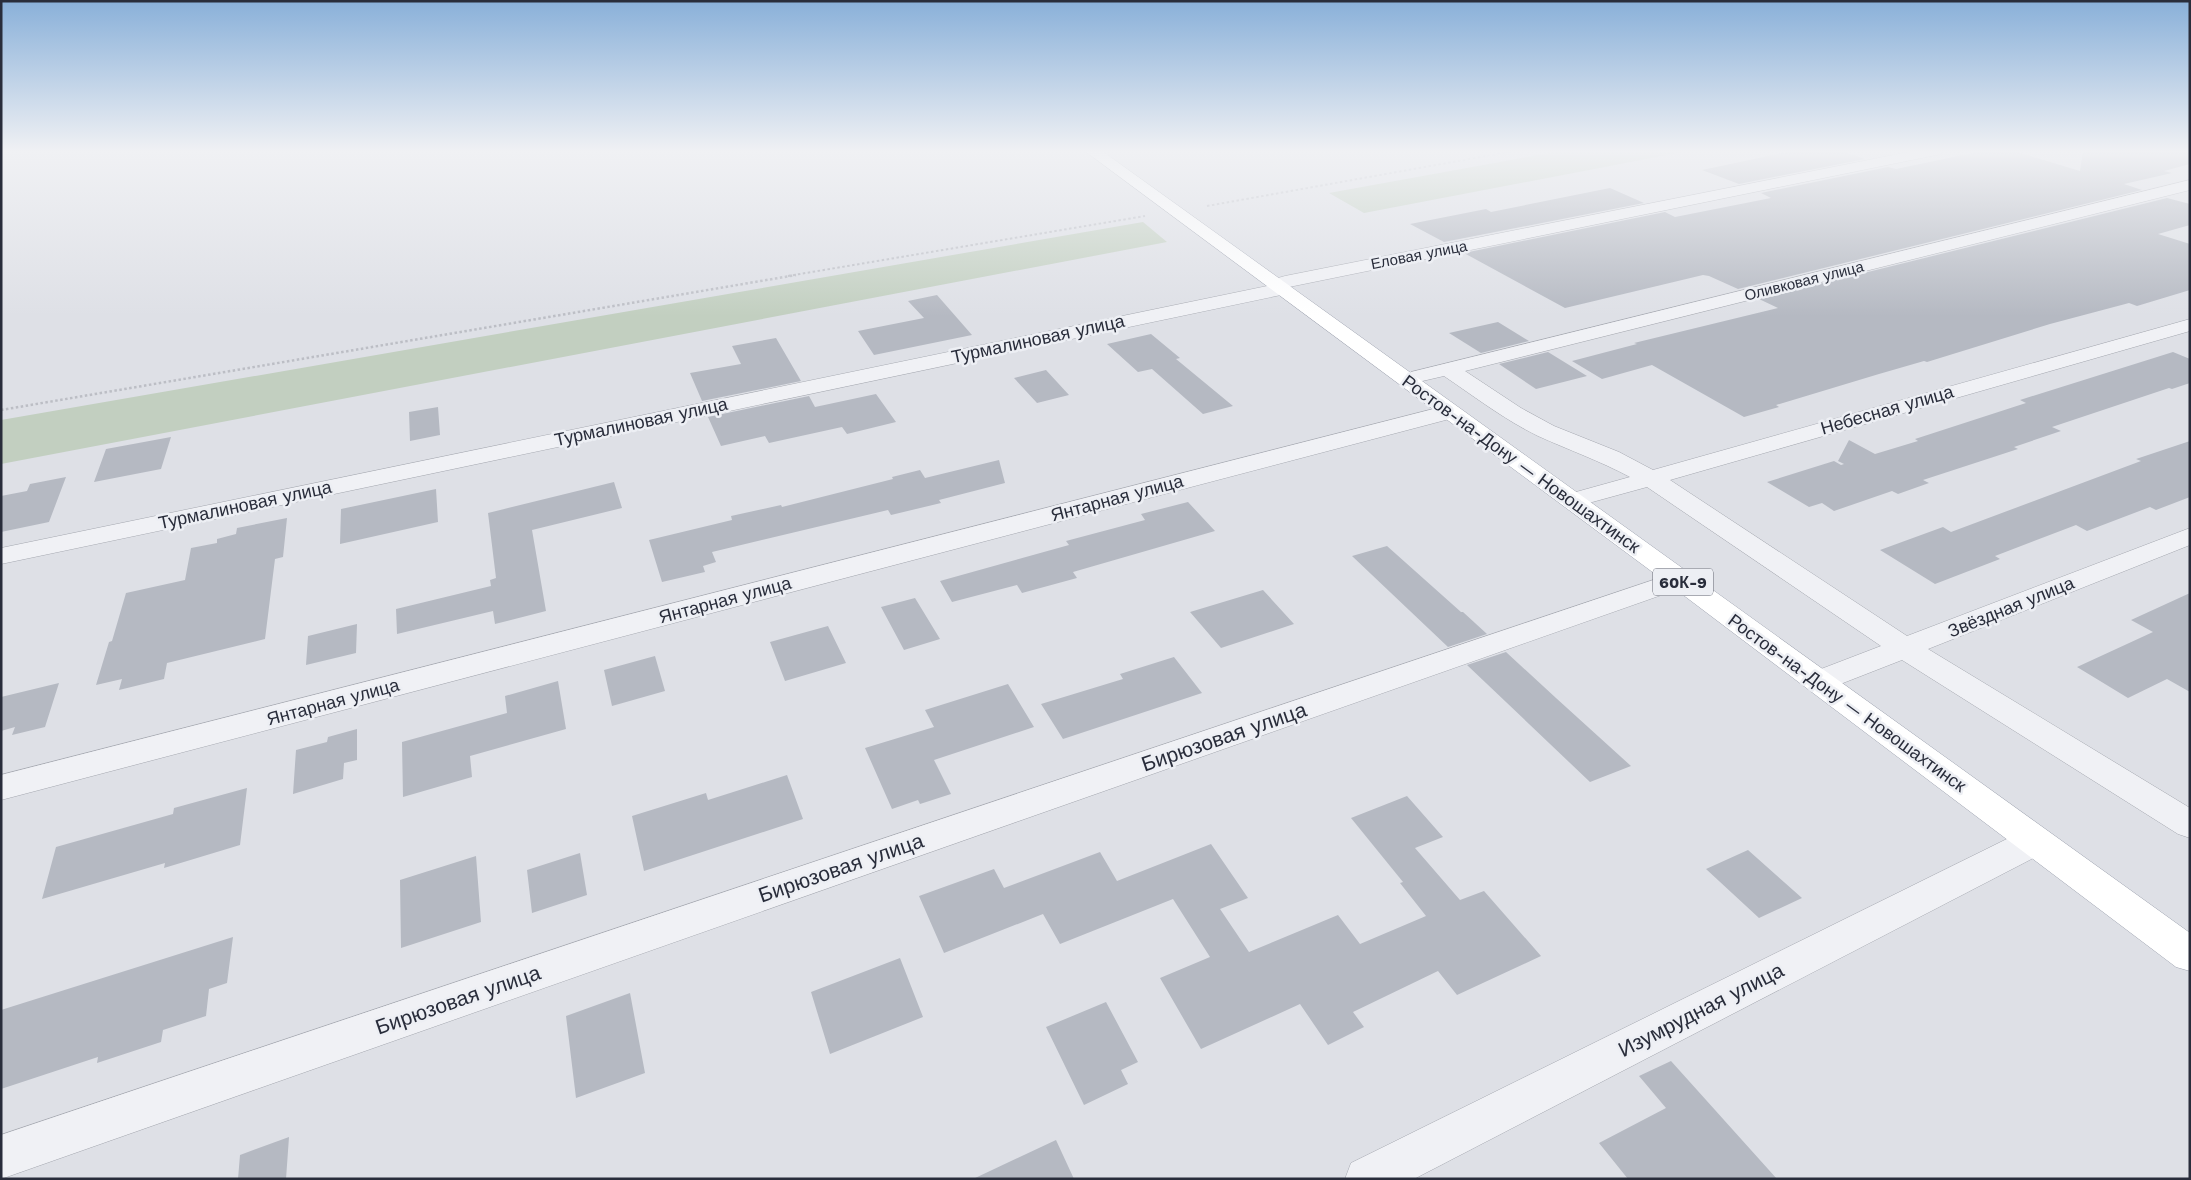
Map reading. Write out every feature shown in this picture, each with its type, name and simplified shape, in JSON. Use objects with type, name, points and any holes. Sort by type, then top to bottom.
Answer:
[{"type":"main road","name":"Ростов-на-Дону — Новошахтинск","points":[[1173,206],[1283,285],[1448,412],[1680,579],[2190,955]]},
{"type":"main road","name":"Ростов-на-Дону — Новошахтинск","points":[[1174,206],[1179,210]]},
{"type":"main road","name":"Ростов-на-Дону — Новошахтинск","points":[[1283,285],[1418,376],[2190,936]]},
{"type":"street","name":"Еловая улица","points":[[1283,285],[1668,206]]},
{"type":"street","name":"Оливковая улица","points":[[1418,376],[2105,206]]},
{"type":"street","name":"Турмалиновая улица","points":[[1,556],[1283,285]]},
{"type":"street","name":"Небесная улица","points":[[1585,497],[2190,325]]},
{"type":"street","points":[[1448,368],[1513,413],[1546,431],[1611,457],[1650,478],[1906,649],[2190,825]]},
{"type":"street","name":"Янтарная улица","points":[[1,788],[1448,412]]},
{"type":"street","name":"Звёздная улица","points":[[1832,676],[1906,649],[2190,536]]},
{"type":"street","name":"Бирюзовая улица","points":[[1,1157],[1680,579]]},
{"type":"street","name":"Изумрудная улица","points":[[1367,1179],[2035,841]]},
{"type":"path","points":[[1,410],[1201,206]]},
{"type":"green space","points":[[1352,206],[1400,206],[1364,213]]},
{"type":"green space","points":[[1143,222],[1167,242],[1,464],[1,420]]},
{"type":"building","points":[[1520,206],[1628,206],[1444,242],[1410,224],[1486,209],[1491,212]]},
{"type":"building","points":[[1730,206],[2076,206],[1738,289],[1703,275],[1565,308],[1464,253],[1665,212],[1675,217]]},
{"type":"building","points":[[2134,206],[2190,206],[2190,225],[2158,234],[2190,244],[2190,290],[2137,306],[2129,303],[2050,324],[1927,362],[1924,361],[1776,405],[1779,407],[1744,417],[1652,365],[1602,379],[1572,361],[1637,344],[1634,343],[1778,308],[1759,299]]},
{"type":"building","points":[[937,295],[972,335],[874,355],[858,331],[924,318],[908,301]]},
{"type":"building","points":[[1498,322],[1529,341],[1481,353],[1449,333]]},
{"type":"building","points":[[1151,334],[1180,358],[1176,359],[1233,406],[1203,414],[1152,369],[1138,372],[1107,344]]},
{"type":"building","points":[[776,338],[801,381],[702,401],[690,373],[741,364],[732,346]]},
{"type":"building","points":[[1548,352],[1587,376],[1536,389],[1499,364]]},
{"type":"building","points":[[2173,352],[2190,359],[2190,383],[2172,389],[2169,388],[2052,427],[2061,431],[2014,447],[2018,449],[1923,480],[1929,483],[1898,494],[1892,491],[1834,511],[1822,503],[1809,507],[1767,482],[1834,461],[1841,465],[1844,464],[1838,461],[1849,440],[1875,454],[2026,403],[2020,400]]},
{"type":"building","points":[[1046,370],[1069,395],[1037,403],[1014,378]]},
{"type":"building","points":[[876,394],[896,422],[847,434],[842,427],[769,443],[765,436],[721,446],[708,417],[809,396],[815,407]]},
{"type":"building","points":[[438,407],[440,435],[410,441],[409,412]]},
{"type":"building","points":[[171,437],[161,469],[94,482],[106,449]]},
{"type":"building","points":[[2190,441],[2190,497],[2156,510],[2150,507],[2087,531],[2076,525],[1995,556],[2000,559],[1935,584],[1880,550],[1943,527],[1951,532],[2141,461],[2136,459]]},
{"type":"building","points":[[999,460],[1005,483],[939,500],[941,503],[891,515],[888,510],[712,552],[716,562],[703,566],[705,572],[662,582],[649,540],[732,520],[731,516],[781,505],[782,507],[893,479],[892,477],[920,470],[925,478]]},
{"type":"building","points":[[66,477],[49,522],[1,532],[1,496],[27,491],[30,484]]},
{"type":"building","points":[[614,482],[622,508],[532,530],[546,611],[495,624],[493,611],[397,634],[396,609],[491,586],[490,580],[496,578],[488,513]]},
{"type":"building","points":[[436,489],[438,522],[340,544],[341,509]]},
{"type":"building","points":[[1188,502],[1215,531],[1073,572],[1077,578],[1022,593],[1017,585],[952,602],[940,581],[1069,545],[1066,541],[1145,520],[1141,514]]},
{"type":"building","points":[[287,518],[283,557],[275,559],[265,639],[167,663],[164,679],[119,690],[122,679],[96,685],[109,642],[112,641],[126,593],[185,580],[191,548],[217,543],[217,539],[236,534],[237,528]]},
{"type":"building","points":[[1387,546],[1487,634],[1448,647],[1352,556]]},
{"type":"building","points":[[1263,590],[1294,624],[1221,648],[1190,612]]},
{"type":"building","points":[[2190,593],[2190,692],[2167,679],[2128,698],[2077,667],[2153,632],[2131,620]]},
{"type":"building","points":[[915,598],[940,639],[904,650],[881,607]]},
{"type":"building","points":[[357,624],[356,653],[306,665],[308,636]]},
{"type":"building","points":[[828,626],[846,663],[785,681],[770,642]]},
{"type":"building","points":[[1506,652],[1631,766],[1590,782],[1467,665]]},
{"type":"building","points":[[655,656],[665,691],[612,706],[604,670]]},
{"type":"building","points":[[1174,657],[1202,693],[1063,739],[1041,704],[1123,679],[1120,674]]},
{"type":"building","points":[[558,681],[566,729],[470,756],[472,777],[403,797],[402,742],[507,713],[505,696]]},
{"type":"building","points":[[59,683],[45,727],[12,735],[15,727],[1,731],[1,697]]},
{"type":"building","points":[[1008,684],[1034,727],[934,760],[951,794],[920,804],[918,800],[892,809],[865,748],[934,727],[925,710]]},
{"type":"building","points":[[357,729],[357,760],[344,763],[343,779],[293,794],[296,750],[327,742],[328,737]]},
{"type":"building","points":[[787,775],[803,819],[644,871],[632,816],[706,793],[708,800]]},
{"type":"building","points":[[247,788],[240,845],[164,868],[165,863],[42,899],[56,847],[173,814],[174,808]]},
{"type":"building","points":[[1407,796],[1443,837],[1415,848],[1460,900],[1484,891],[1541,956],[1457,995],[1438,971],[1353,1012],[1364,1027],[1328,1045],[1300,1004],[1201,1049],[1160,978],[1210,957],[1173,899],[1060,944],[1043,914],[944,953],[919,896],[994,869],[1004,888],[1100,852],[1117,881],[1211,844],[1248,898],[1220,909],[1249,952],[1338,915],[1360,944],[1426,916],[1400,883],[1403,882],[1351,818]]},
{"type":"building","points":[[1748,850],[1802,898],[1759,918],[1706,869]]},
{"type":"building","points":[[580,853],[587,895],[532,913],[527,870]]},
{"type":"building","points":[[476,856],[481,922],[401,948],[400,880]]},
{"type":"building","points":[[233,937],[227,983],[209,989],[206,1016],[163,1030],[161,1042],[97,1063],[98,1057],[1,1089],[1,1010]]},
{"type":"building","points":[[900,958],[923,1017],[830,1054],[811,992]]},
{"type":"building","points":[[630,993],[645,1073],[576,1098],[566,1016]]},
{"type":"building","points":[[1106,1002],[1138,1062],[1121,1070],[1128,1084],[1084,1105],[1046,1027]]},
{"type":"building","points":[[1671,1061],[1777,1179],[1628,1179],[1599,1143],[1666,1108],[1639,1076]]},
{"type":"building","points":[[289,1137],[286,1179],[238,1179],[240,1155]]},
{"type":"building","points":[[1056,1140],[1074,1179],[973,1179]]}]
